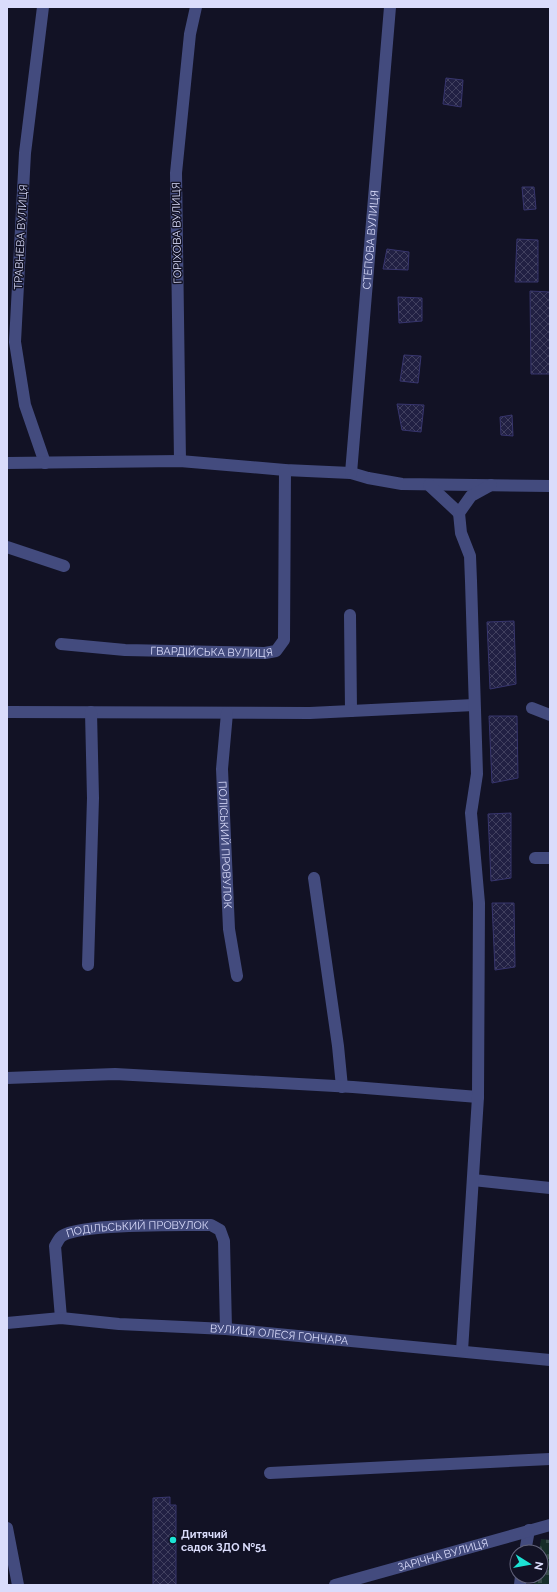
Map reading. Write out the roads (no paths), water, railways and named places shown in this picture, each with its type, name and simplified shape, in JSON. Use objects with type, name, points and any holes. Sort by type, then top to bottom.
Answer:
[{"type":"street","name":"ТРАВНЕВА ВУЛИЦЯ","points":[[43,7],[25,154],[15,342],[25,405],[45,463]]},
{"type":"street","name":"ГОРІХОВА ВУЛИЦЯ","points":[[180,461],[176,173],[190,34],[196,7]]},
{"type":"street","name":"СТЕПОВА ВУЛИЦЯ","points":[[351,473],[390,7]]},
{"type":"street","points":[[7,462],[45,463],[180,461],[285,470],[351,473],[368,478],[402,484],[550,486]]},
{"type":"street","name":"ГВАРДІЙСЬКА ВУЛИЦЯ","points":[[61,644],[125,650],[265,654],[276,651],[284,640],[285,470]]},
{"type":"street","points":[[429,485],[459,513]]},
{"type":"street","points":[[462,1351],[478,1096],[479,903],[471,813],[476,774],[470,556],[460,533],[459,513],[471,496],[491,485]]},
{"type":"street","points":[[7,547],[64,566]]},
{"type":"street","points":[[350,615],[351,711]]},
{"type":"street","points":[[7,712],[227,713],[351,711],[474,706]]},
{"type":"street","points":[[532,708],[550,715]]},
{"type":"street","points":[[88,965],[94,798],[91,712]]},
{"type":"street","name":"ПОЛІСЬКИЙ ПРОВУЛОК","points":[[227,713],[222,769],[229,929],[237,976]]},
{"type":"street","points":[[535,858],[550,858]]},
{"type":"street","points":[[314,878],[338,1046],[342,1087]]},
{"type":"street","points":[[7,1078],[115,1074],[478,1096]]},
{"type":"street","points":[[473,1180],[550,1188]]},
{"type":"street","name":"ПОДІЛЬСЬКИЙ ПРОВУЛОК","points":[[61,1318],[55,1246],[62,1236],[73,1232],[123,1227],[211,1225],[220,1230],[224,1241],[226,1329]]},
{"type":"street","name":"ВУЛИЦЯ ОЛЕСЯ ГОНЧАРА","points":[[7,1323],[61,1318],[119,1324],[226,1329],[550,1360]]},
{"type":"street","points":[[270,1473],[550,1459]]},
{"type":"street","name":"ЗАРІЧНА ВУЛИЦЯ","points":[[335,1585],[550,1525]]},
{"type":"street","points":[[7,1528],[18,1585]]},
{"type":"street","points":[[526,1544],[529,1530]]},
{"type":"place","name":"Дитячий садок ЗДО №51","points":[[173,1540]]}]
